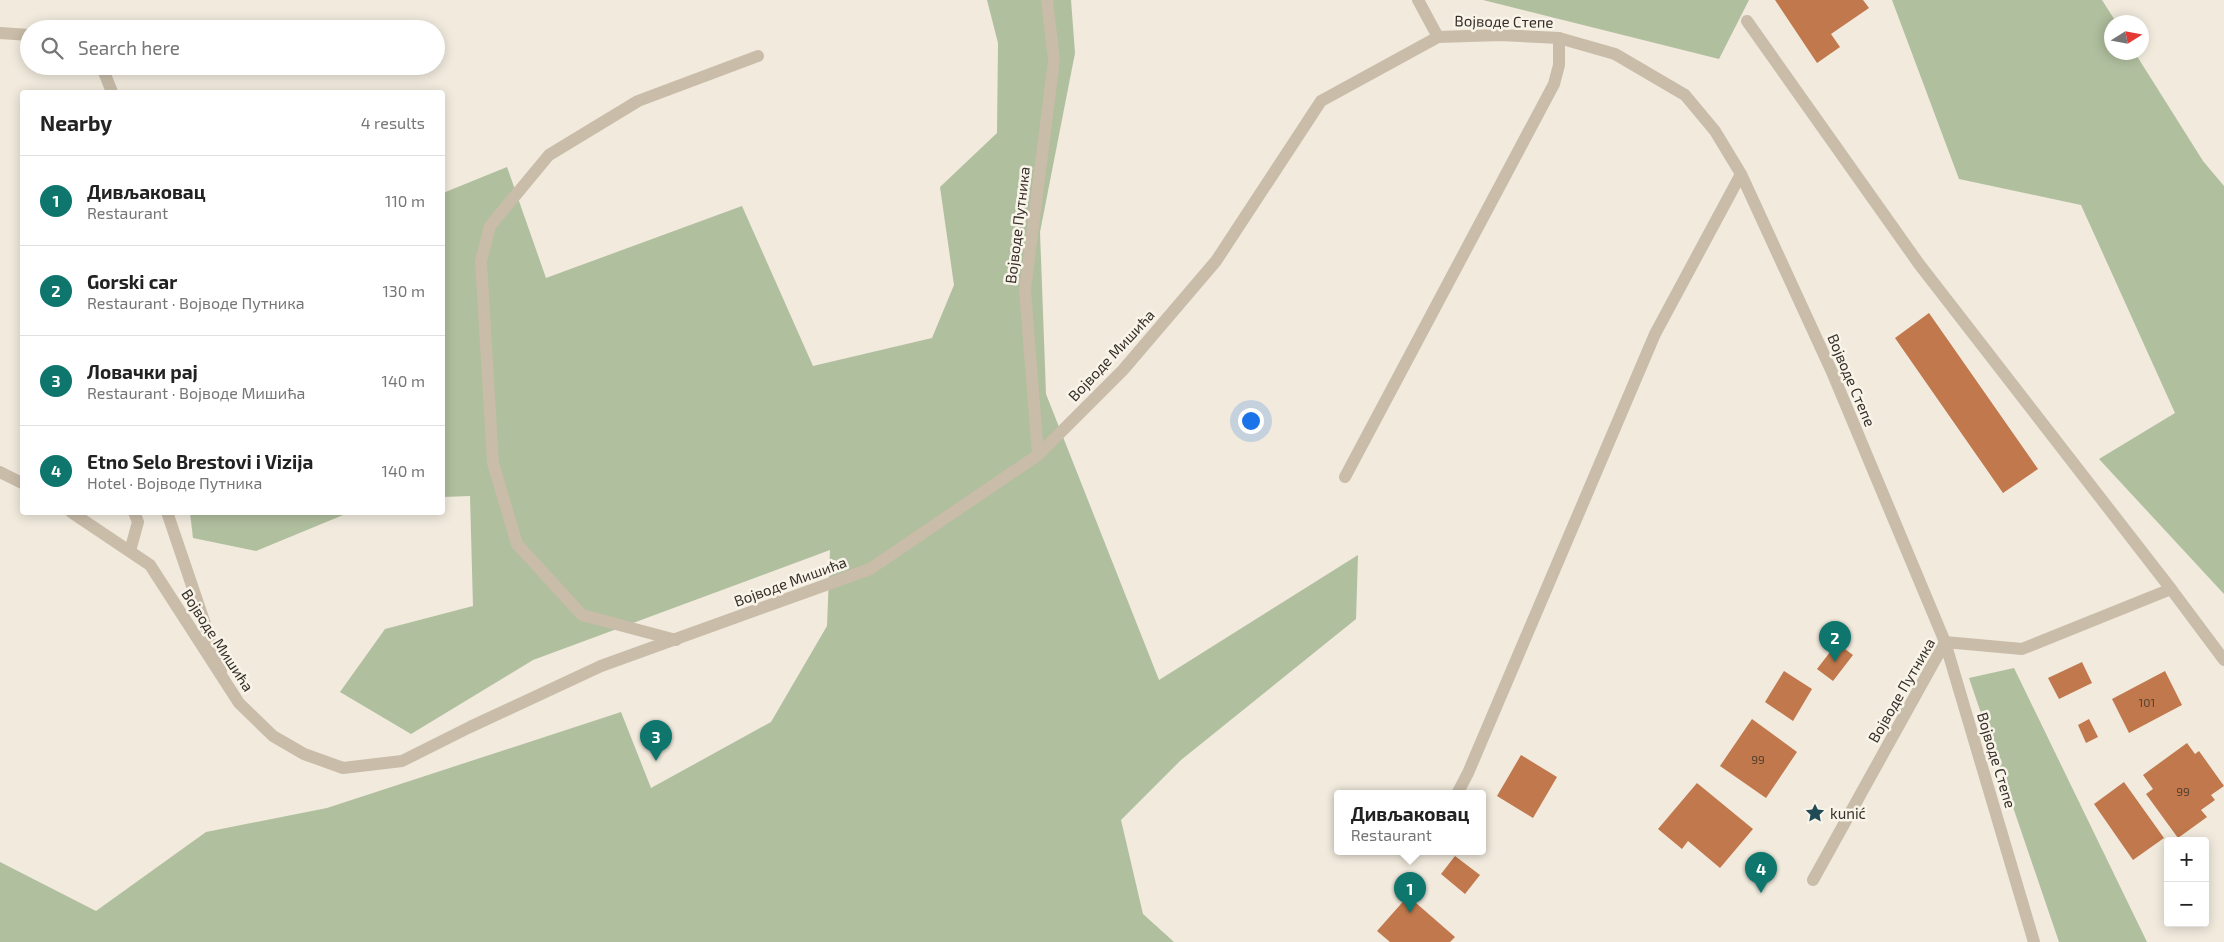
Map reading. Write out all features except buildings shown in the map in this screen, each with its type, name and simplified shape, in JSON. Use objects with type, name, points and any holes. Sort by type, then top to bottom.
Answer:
[{"type":"street","name":"Војводе Путника","points":[[1038,455],[1025,290],[1054,60],[1047,0]]},
{"type":"street","points":[[1418,0],[1438,37]]},
{"type":"street","points":[[1747,21],[1919,264],[2224,660]]},
{"type":"street","points":[[0,33],[20,34]]},
{"type":"street","name":"Војводе Степе","points":[[1438,37],[1500,35],[1559,38],[1615,54],[1685,95],[1716,131],[1741,174],[1832,372],[1945,642],[2034,942]]},
{"type":"street","name":"Војводе Мишића","points":[[74,515],[150,565],[239,702],[273,736],[304,754],[343,768],[402,760],[470,726],[601,666],[870,569],[1038,455],[1123,370],[1216,261],[1321,101],[1438,37]]},
{"type":"street","points":[[1346,477],[1554,84],[1559,65],[1559,38]]},
{"type":"street","points":[[676,640],[582,615],[516,544],[493,463],[481,261],[490,226],[548,155],[638,101],[758,56]]},
{"type":"street","points":[[105,75],[111,90]]},
{"type":"street","points":[[1459,790],[1655,334],[1741,174]]},
{"type":"street","points":[[0,472],[20,482]]},
{"type":"street","points":[[130,552],[138,522],[135,515]]},
{"type":"street","points":[[168,515],[224,679]]},
{"type":"street","name":"Војводе Путника","points":[[1812,880],[1945,642],[2022,649],[2171,590]]},
{"type":"green space","points":[[987,0],[1071,0],[1075,53],[1040,232],[1046,394],[1159,680],[1358,555],[1356,619],[1181,760],[1121,820],[1143,914],[1174,942],[0,942],[0,862],[96,911],[206,832],[327,808],[621,712],[651,788],[771,722],[827,626],[830,550],[533,660],[411,734],[340,692],[385,629],[473,606],[470,496],[445,497],[445,192],[507,167],[546,278],[742,206],[813,366],[932,338],[954,285],[940,187],[997,133],[998,43]]},
{"type":"green space","points":[[1483,0],[1749,0],[1719,59]]},
{"type":"green space","points":[[1892,0],[2102,0],[2112,15],[2104,15],[2104,60],[2139,60],[2203,161],[2224,186],[2224,594],[2099,459],[2175,413],[2081,205],[1959,179]]},
{"type":"green space","points":[[190,515],[343,515],[256,551],[193,538]]},
{"type":"green space","points":[[2014,668],[2147,942],[2059,942],[1969,678]]},
{"type":"place","name":"Gorski car","points":[[1835,662]]},
{"type":"place","name":"Ловачки рај","points":[[656,761]]},
{"type":"place","name":"kunić","points":[[1815,813]]},
{"type":"place","name":"Etno Selo Brestovi i Vizija","points":[[1761,893]]},
{"type":"place","name":"Дивљаковац","points":[[1410,913]]}]
